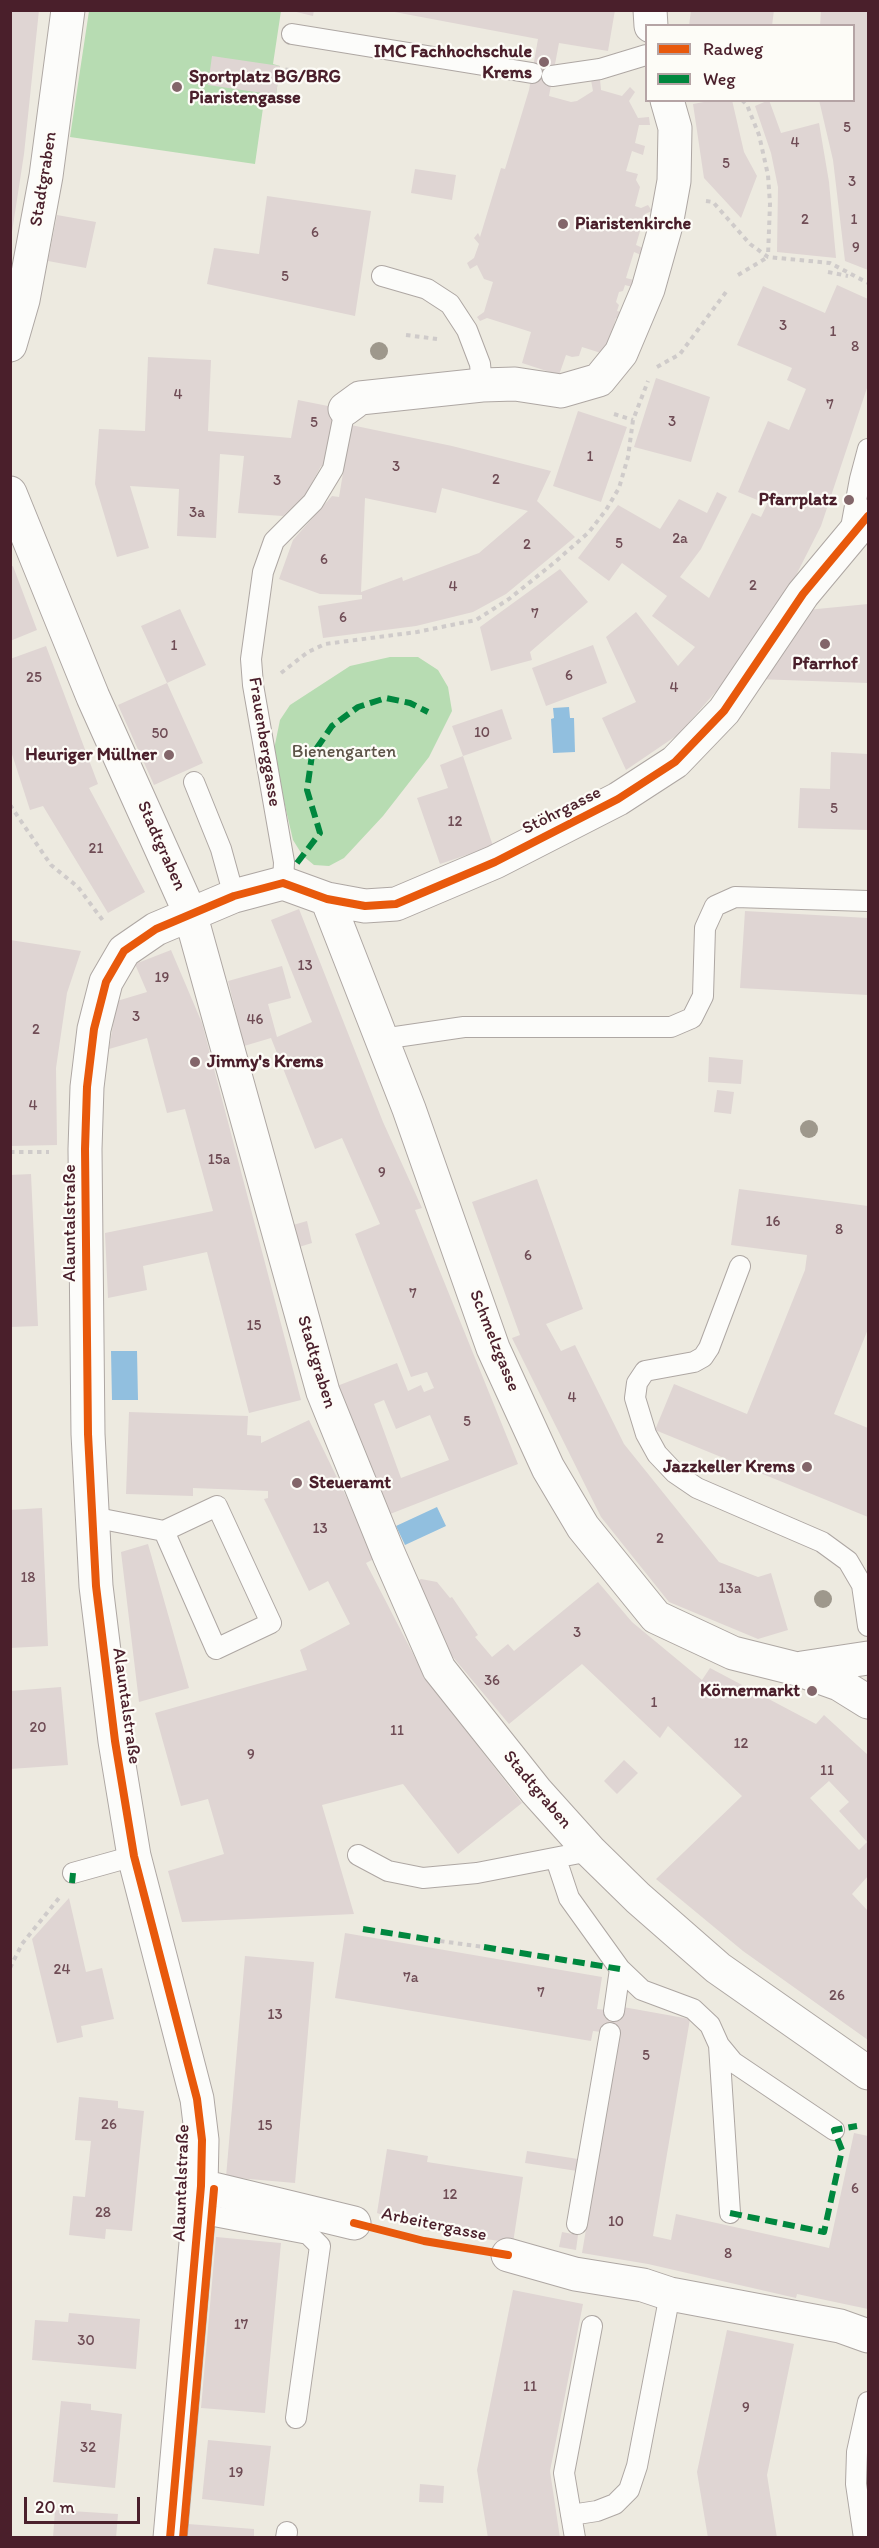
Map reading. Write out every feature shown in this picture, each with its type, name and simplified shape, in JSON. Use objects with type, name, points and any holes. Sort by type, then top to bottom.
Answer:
[{"type":"street","name":"Stadtgraben","points":[[10,345],[23,300],[46,176],[68,10]]},
{"type":"street","points":[[345,410],[360,398],[482,385],[515,384],[561,391],[599,380],[621,354],[648,289],[666,225],[674,181],[675,128],[668,102]]},
{"type":"street","name":"Stadtgraben","points":[[10,493],[93,697],[190,913],[323,1392],[389,1555],[439,1669],[536,1791],[590,1851],[638,1898],[718,1968],[868,2073]]},
{"type":"street","name":"Stöhrgasse","points":[[283,883],[327,899],[365,906],[396,904],[495,862],[618,799],[675,762],[724,711],[803,594],[862,532]]},
{"type":"street","points":[[190,913],[234,896],[283,883]]},
{"type":"street","name":"Schmelzgasse","points":[[327,899],[382,1039],[494,1348],[548,1468],[583,1527],[656,1617],[733,1653],[797,1669]]},
{"type":"street","name":"Alauntalstraße","points":[[170,2538],[200,2200],[202,2140],[197,2099],[134,1856],[113,1730],[96,1586],[92,1517],[86,1358],[85,1149],[87,1087],[94,1029],[106,982],[124,951],[156,929],[190,913]]},
{"type":"street","points":[[797,1669],[868,1658]]},
{"type":"street","points":[[797,1669],[839,1684],[868,1702]]},
{"type":"street","name":"Arbeitergasse","points":[[200,2200],[354,2223]]},
{"type":"street","name":"Arbeitergasse","points":[[508,2255],[575,2274],[643,2285],[670,2294],[840,2325],[868,2336]]},
{"type":"lane","points":[[292,34],[532,73]]},
{"type":"lane","points":[[552,76],[600,69],[645,55]]},
{"type":"lane","points":[[382,276],[427,289],[450,304],[467,330],[480,364],[482,385]]},
{"type":"lane","name":"Frauenberggasse","points":[[283,883],[284,862],[253,685],[251,659],[263,572],[274,541],[313,502],[333,469],[345,410]]},
{"type":"lane","points":[[862,532],[860,478],[868,448]]},
{"type":"lane","points":[[194,782],[221,849],[234,896]]},
{"type":"lane","points":[[382,1039],[464,1027],[671,1027],[692,1018],[703,996],[705,928],[715,906],[735,897],[868,901]]},
{"type":"lane","points":[[740,1266],[709,1348],[703,1357],[694,1362],[645,1371],[637,1383],[635,1398],[646,1434],[657,1454],[675,1473],[697,1488],[822,1542],[848,1561],[862,1586],[868,1626]]},
{"type":"lane","points":[[92,1517],[164,1531],[217,1506],[271,1623],[216,1649],[164,1531]]},
{"type":"lane","points":[[358,1855],[388,1871],[423,1878],[477,1873],[590,1851]]},
{"type":"lane","points":[[73,1873],[134,1856]]},
{"type":"lane","points":[[556,1859],[569,1898],[620,1969],[642,1990],[693,2009],[710,2025],[719,2045],[733,2062],[834,2130]]},
{"type":"lane","points":[[614,2011],[620,1969]]},
{"type":"lane","points":[[577,2224],[610,2033]]},
{"type":"lane","points":[[719,2045],[730,2213]]},
{"type":"lane","points":[[200,2200],[308,2234],[320,2246],[296,2418]]},
{"type":"lane","points":[[572,2516],[597,2511],[615,2504],[629,2490],[637,2466],[670,2294]]},
{"type":"lane","points":[[575,2538],[564,2473],[592,2326]]},
{"type":"lane","points":[[864,2538],[856,2474],[857,2452],[868,2402]]},
{"type":"path","points":[[744,102],[759,135],[768,175],[770,204],[768,257]]},
{"type":"path","points":[[713,202],[750,244],[768,257],[830,263],[868,284]]},
{"type":"path","points":[[738,276],[768,257]]},
{"type":"path","points":[[828,272],[852,276]]},
{"type":"path","points":[[253,685],[271,680],[308,652],[325,644],[417,632],[476,620],[509,599],[555,562],[589,532],[619,488],[628,457],[633,420],[651,373],[659,365],[680,354],[726,292]]},
{"type":"path","points":[[406,335],[432,338]]},
{"type":"path","points":[[10,806],[51,866],[78,887],[106,925]]},
{"type":"path","points":[[10,1152],[53,1152]]},
{"type":"path","points":[[10,1968],[22,1944],[64,1891]]},
{"type":"path","points":[[440,1941],[484,1947]]},
{"type":"green space","name":"Sportplatz BG/BRG Piaristengasse","points":[[89,11],[281,11],[273,64],[280,66],[276,95],[265,94],[255,164],[70,137]]},
{"type":"green space","name":"Bienengarten","points":[[390,657],[418,657],[438,670],[448,687],[452,711],[429,757],[383,816],[344,858],[329,866],[314,865],[303,856],[293,840],[273,754],[280,720],[290,705],[350,666]]},
{"type":"water","points":[[569,707],[570,718],[574,718],[575,752],[553,753],[551,719],[554,718],[553,708]]},
{"type":"water","points":[[111,1351],[137,1351],[138,1400],[112,1400]]},
{"type":"water","points":[[437,1507],[446,1526],[405,1545],[396,1526]]},
{"type":"building","points":[[10,10],[39,10],[24,154],[12,232]]},
{"type":"building","points":[[288,10],[314,10],[313,16]]},
{"type":"building","name":"Piaristenkirche","points":[[384,10],[615,10],[608,51],[559,43],[549,96],[571,102],[577,101],[593,91],[591,80],[600,79],[601,90],[622,96],[630,87],[635,92],[629,101],[638,118],[649,117],[650,125],[639,125],[635,143],[645,146],[643,155],[632,151],[626,171],[638,174],[636,180],[640,187],[635,206],[641,208],[648,205],[652,211],[645,214],[636,245],[643,248],[641,255],[634,252],[626,278],[634,280],[632,287],[625,285],[623,291],[619,292],[616,302],[619,305],[617,311],[625,313],[622,320],[616,318],[607,349],[601,353],[582,347],[579,356],[566,355],[559,375],[522,363],[531,332],[487,318],[480,321],[477,317],[484,312],[493,282],[484,279],[477,265],[470,269],[467,263],[474,258],[479,244],[474,238],[478,233],[480,237],[501,168],[505,169],[529,90],[538,39]]},
{"type":"building","points":[[691,10],[774,10],[772,24],[689,24]]},
{"type":"building","points":[[821,10],[868,10],[868,270],[845,261],[833,160],[819,102],[855,102],[855,24],[820,24]]},
{"type":"building","points":[[212,56],[280,66],[276,95],[208,85]]},
{"type":"building","points":[[732,102],[744,152],[757,176],[741,218],[704,178],[693,104]]},
{"type":"building","points":[[770,102],[781,133],[819,123],[829,182],[836,258],[777,252],[778,187],[771,153],[755,106]]},
{"type":"building","points":[[415,169],[456,175],[452,200],[411,193]]},
{"type":"building","points":[[267,196],[371,211],[355,316],[207,284],[214,248],[259,254]]},
{"type":"building","points":[[57,215],[96,222],[86,268],[48,261]]},
{"type":"building","points":[[837,285],[868,299],[868,385],[821,526],[786,595],[731,674],[679,734],[626,770],[602,718],[636,702],[606,637],[636,612],[678,666],[695,647],[652,616],[667,596],[622,563],[609,581],[578,558],[618,505],[660,529],[679,499],[707,513],[717,492],[727,497],[701,549],[680,577],[709,598],[752,513],[761,517],[767,504],[738,492],[768,421],[789,430],[806,389],[787,380],[792,368],[737,345],[763,286],[825,313]]},
{"type":"building","points":[[148,357],[211,360],[208,431],[291,438],[298,400],[338,408],[327,467],[321,466],[305,496],[283,516],[238,513],[244,456],[220,454],[216,538],[177,536],[179,489],[130,486],[149,548],[117,557],[95,484],[99,429],[145,431]]},
{"type":"building","points":[[656,378],[710,397],[691,462],[634,447]]},
{"type":"building","points":[[578,411],[627,427],[601,502],[553,486]]},
{"type":"building","points":[[351,425],[452,446],[551,471],[537,501],[575,537],[506,594],[473,612],[416,626],[323,638],[318,606],[362,599],[362,595],[320,594],[279,579],[293,540],[332,496],[339,497]],"holes":[[[442,488],[528,511],[479,553],[403,581],[402,577],[361,592],[365,498],[436,513]]]},
{"type":"building","points":[[13,566],[37,630],[10,641],[10,567]]},
{"type":"building","points":[[560,569],[588,602],[530,652],[532,660],[491,671],[480,627]]},
{"type":"building","name":"Pfarrhof","points":[[868,604],[868,683],[756,679],[807,610]]},
{"type":"building","points":[[180,609],[206,665],[167,683],[141,626]]},
{"type":"building","points":[[593,645],[607,683],[546,706],[532,668]]},
{"type":"building","points":[[46,646],[98,784],[89,788],[145,892],[108,913],[43,806],[30,810],[10,748],[10,659]]},
{"type":"building","points":[[167,683],[203,763],[154,785],[118,705]]},
{"type":"building","points":[[502,709],[512,739],[463,756],[452,726]]},
{"type":"building","points":[[831,752],[868,754],[868,830],[798,828],[800,788],[830,789]]},
{"type":"building","points":[[463,756],[493,846],[440,864],[417,798],[448,788],[440,765]]},
{"type":"building","points":[[299,909],[383,1122],[422,1208],[415,1210],[518,1464],[385,1516],[337,1386],[397,1363],[408,1391],[421,1385],[424,1392],[434,1388],[427,1372],[411,1377],[355,1234],[380,1224],[342,1138],[315,1149],[271,1038],[244,1046],[228,981],[282,966],[291,998],[268,1004],[277,1037],[312,1022],[271,920]],"holes":[[[384,1400],[396,1429],[430,1415],[449,1460],[401,1478],[374,1404]]]},
{"type":"building","points":[[745,911],[868,918],[868,995],[740,988]]},
{"type":"building","points":[[10,940],[81,951],[67,993],[56,1068],[57,1145],[10,1146]]},
{"type":"building","points":[[171,950],[202,1023],[301,1400],[249,1413],[207,1252],[143,1266],[147,1290],[108,1298],[105,1233],[213,1211],[185,1109],[167,1113],[147,1038],[109,1049],[117,1001],[147,992],[135,964]]},
{"type":"building","points":[[709,1057],[743,1060],[741,1084],[708,1082]]},
{"type":"building","points":[[717,1090],[734,1092],[731,1114],[714,1112]]},
{"type":"building","points":[[31,1174],[38,1326],[10,1327],[10,1175]]},
{"type":"building","points":[[537,1179],[583,1309],[546,1324],[561,1351],[575,1345],[624,1444],[719,1562],[758,1577],[771,1573],[788,1630],[758,1639],[669,1602],[601,1517],[512,1338],[520,1335],[472,1202]]},
{"type":"building","points":[[739,1189],[868,1206],[868,1329],[834,1414],[868,1428],[868,1517],[655,1430],[674,1384],[747,1414],[805,1270],[807,1255],[731,1245]]},
{"type":"building","points":[[307,1221],[312,1243],[299,1247],[293,1225]]},
{"type":"building","points":[[129,1412],[248,1416],[247,1435],[261,1436],[261,1443],[309,1420],[376,1558],[366,1563],[426,1679],[522,1803],[458,1854],[403,1784],[322,1805],[354,1914],[182,1922],[168,1871],[224,1854],[208,1799],[181,1806],[155,1713],[307,1670],[300,1650],[350,1624],[328,1581],[309,1591],[264,1499],[268,1498],[268,1491],[193,1488],[193,1496],[126,1494]]},
{"type":"building","points":[[42,1508],[48,1646],[10,1648],[10,1510]]},
{"type":"building","points":[[148,1544],[189,1688],[139,1702],[121,1552]]},
{"type":"building","points":[[421,1579],[437,1582],[450,1598],[452,1597],[478,1635],[475,1637],[492,1657],[508,1644],[514,1651],[598,1582],[632,1622],[702,1680],[710,1668],[816,1724],[824,1715],[868,1755],[868,1876],[852,1894],[868,1911],[868,2040],[743,1951],[656,1879],[742,1796],[668,1726],[660,1738],[582,1664],[509,1724],[452,1656],[414,1583]],"holes":[[[829,1781],[849,1802],[839,1811],[867,1842],[859,1850],[810,1798]]]},
{"type":"building","points":[[61,1687],[68,1765],[10,1769],[10,1691]]},
{"type":"building","points":[[624,1760],[638,1773],[617,1794],[604,1781]]},
{"type":"building","points":[[69,1898],[86,1972],[102,1968],[114,2019],[81,2026],[83,2037],[57,2043],[32,1939]]},
{"type":"building","points":[[345,1933],[602,1977],[597,2009],[614,2011],[623,2007],[690,2019],[653,2236],[671,2240],[676,2214],[829,2248],[854,2133],[868,2136],[868,2309],[797,2294],[796,2298],[648,2264],[582,2253],[619,2034],[593,2031],[591,2041],[335,1998]]},
{"type":"building","points":[[245,1956],[314,1962],[295,2183],[226,2177]]},
{"type":"building","points":[[79,2097],[118,2101],[118,2108],[144,2111],[132,2231],[106,2229],[105,2239],[69,2235],[73,2196],[85,2197],[91,2141],[75,2140]]},
{"type":"building","points":[[387,2149],[428,2156],[427,2162],[523,2177],[513,2243],[425,2230],[377,2213]]},
{"type":"building","points":[[527,2151],[578,2159],[577,2171],[525,2163]]},
{"type":"building","points":[[562,2232],[578,2235],[576,2250],[559,2247]]},
{"type":"building","points":[[216,2237],[281,2243],[265,2413],[201,2408]]},
{"type":"building","points":[[513,2290],[583,2304],[550,2471],[560,2538],[488,2538],[477,2470]]},
{"type":"building","points":[[69,2313],[140,2319],[136,2369],[32,2360],[35,2320],[68,2322]]},
{"type":"building","points":[[727,2330],[794,2344],[767,2475],[777,2538],[708,2538],[697,2472]]},
{"type":"building","points":[[61,2401],[91,2404],[91,2410],[122,2414],[115,2488],[53,2482]]},
{"type":"building","points":[[208,2440],[271,2446],[264,2506],[202,2499]]},
{"type":"building","points":[[420,2484],[444,2486],[443,2503],[419,2502]]},
{"type":"building","points":[[55,2510],[118,2514],[116,2538],[53,2538]]},
{"type":"building","points":[[188,2524],[254,2529],[254,2538],[187,2538]]},
{"type":"marked path","points":[[297,863],[320,833],[307,790],[312,755],[332,726],[358,707],[386,698],[410,703],[428,712]]},
{"type":"marked path","points":[[72,1883],[73,1873]]},
{"type":"marked path","points":[[363,1929],[440,1941]]},
{"type":"marked path","points":[[484,1947],[620,1969]]},
{"type":"marked path","points":[[730,2213],[824,2232],[842,2150],[834,2130],[857,2126]]},
{"type":"cycle path","points":[[170,2538],[201,2186],[202,2140],[197,2099],[134,1856],[115,1741],[96,1586],[88,1434],[85,1149],[87,1087],[94,1029],[106,982],[124,951],[156,929],[234,896],[283,883],[327,899],[365,906],[396,904],[495,862],[618,799],[675,762],[724,711],[803,594],[868,516]]},
{"type":"cycle path","points":[[183,2538],[214,2189]]},
{"type":"cycle path","points":[[354,2223],[424,2241],[508,2255]]},
{"type":"place","name":"IMC Fachhochschule Krems","points":[[544,62]]},
{"type":"place","name":"Sportplatz BG/BRG Piaristengasse","points":[[177,87]]},
{"type":"place","name":"Piaristenkirche","points":[[563,224]]},
{"type":"place","name":"Pfarrplatz","points":[[849,500]]},
{"type":"place","name":"Pfarrhof","points":[[825,644]]},
{"type":"place","name":"Heuriger Müllner","points":[[169,755]]},
{"type":"place","name":"Jimmy's Krems","points":[[195,1062]]},
{"type":"place","name":"Jazzkeller Krems","points":[[807,1467]]},
{"type":"place","name":"Steueramt","points":[[297,1483]]},
{"type":"place","name":"Körnermarkt","points":[[812,1691]]}]
